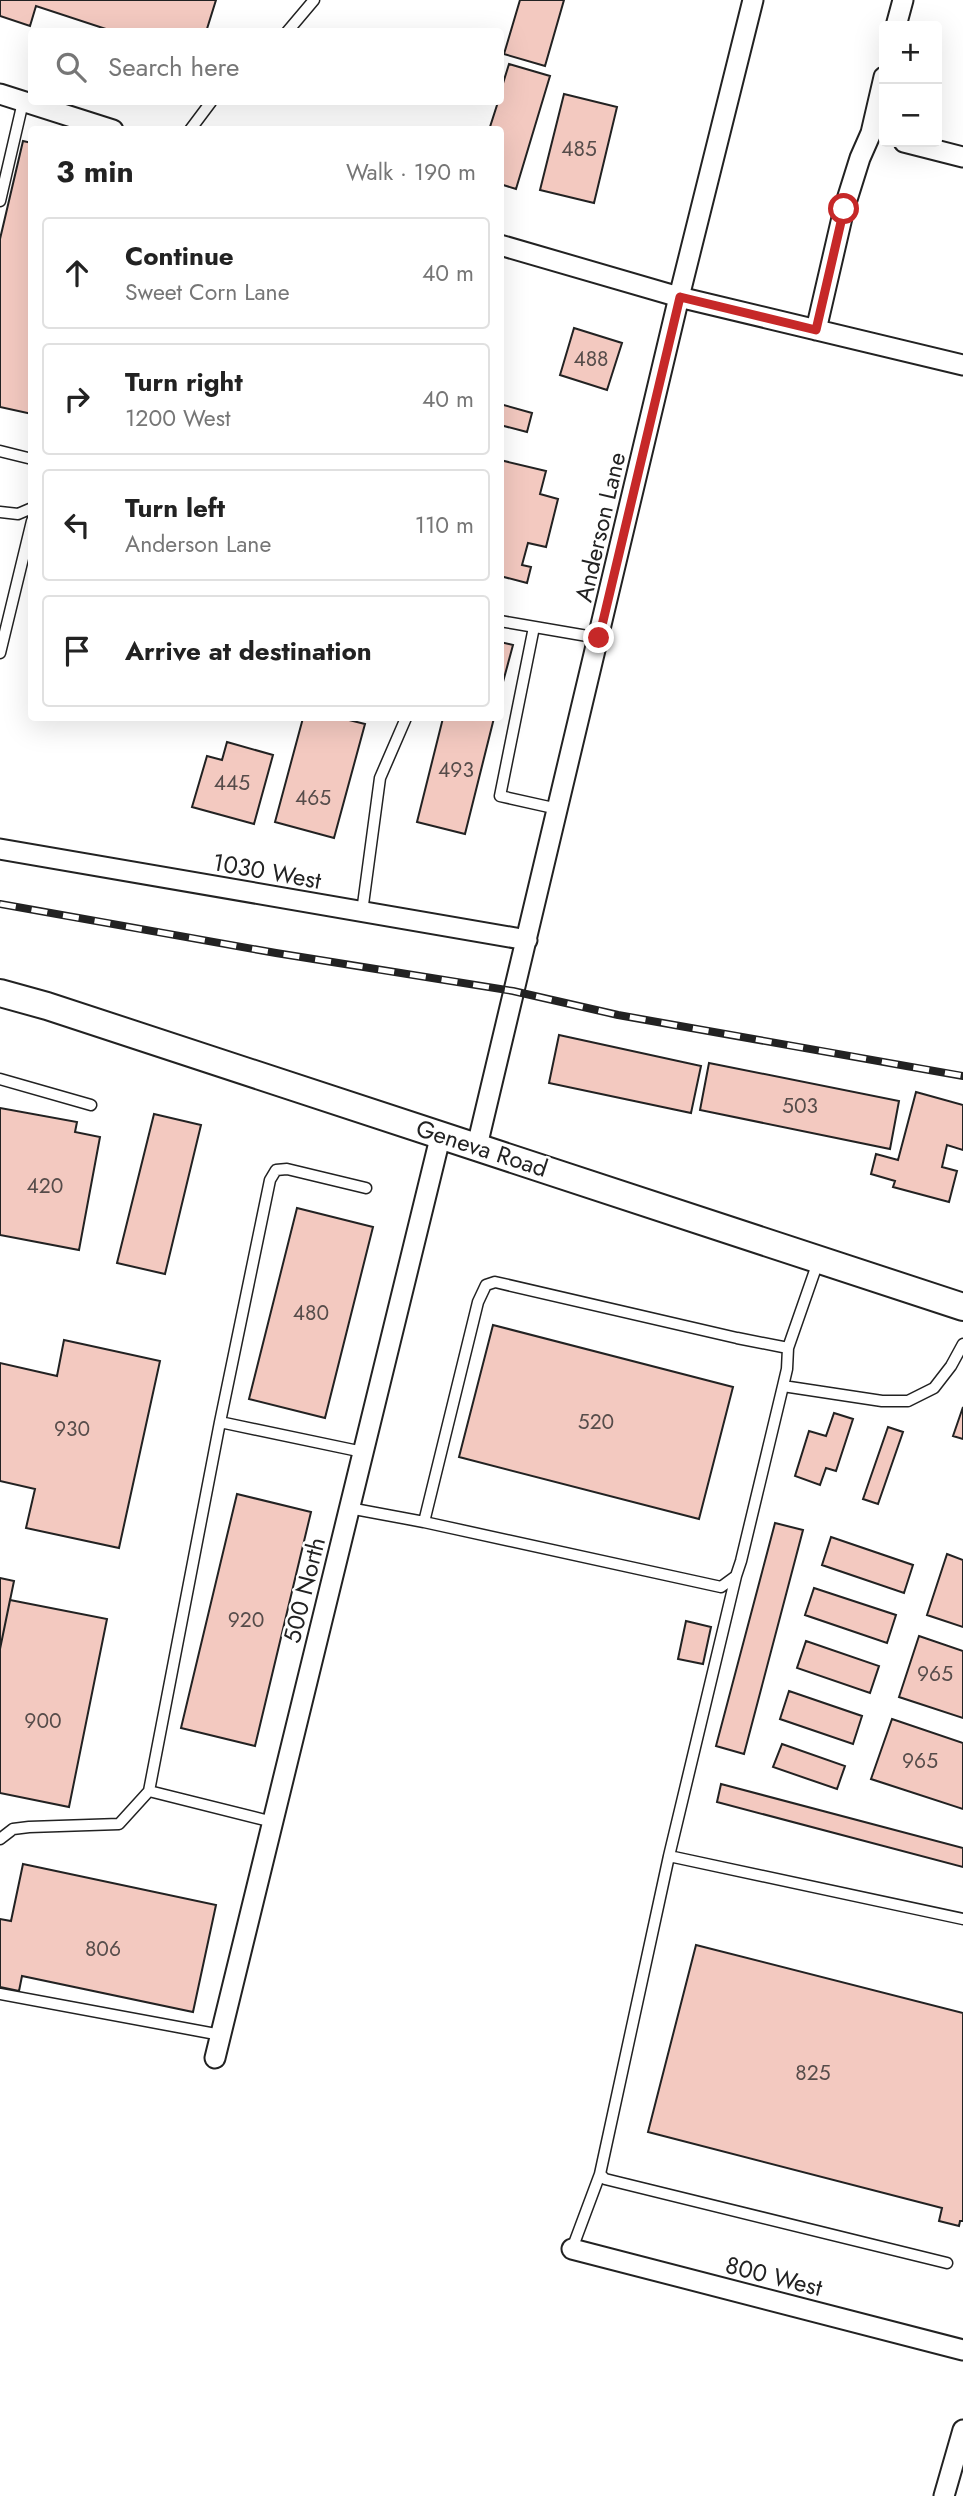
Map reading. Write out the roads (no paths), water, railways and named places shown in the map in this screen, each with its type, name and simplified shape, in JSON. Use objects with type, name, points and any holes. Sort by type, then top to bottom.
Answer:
[{"type":"main road","name":"Geneva Road","points":[[0,993],[477,1146],[963,1307]]},
{"type":"street","name":"Anderson Lane","points":[[477,1146],[753,0]]},
{"type":"street","points":[[897,21],[903,0]]},
{"type":"street","points":[[816,330],[851,183],[877,135],[883,84]]},
{"type":"street","points":[[0,94],[28,104]]},
{"type":"street","points":[[33,105],[100,126]]},
{"type":"street","points":[[924,147],[963,157]]},
{"type":"street","points":[[504,246],[680,297],[963,365]]},
{"type":"street","name":"1030 West","points":[[0,849],[527,940]]},
{"type":"street","name":"500 North","points":[[215,2058],[440,1134]]},
{"type":"street","name":"800 West","points":[[572,2249],[963,2350]]},
{"type":"street","points":[[944,2496],[963,2430]]},
{"type":"lane","points":[[290,28],[314,0]]},
{"type":"lane","points":[[0,201],[5,159],[23,102]]},
{"type":"lane","points":[[193,126],[209,105]]},
{"type":"lane","points":[[0,451],[28,458]]},
{"type":"lane","points":[[0,512],[18,514],[28,510]]},
{"type":"lane","points":[[0,653],[28,537]]},
{"type":"lane","points":[[504,622],[599,638]]},
{"type":"lane","points":[[534,627],[500,796],[558,809]]},
{"type":"lane","points":[[362,912],[380,778],[405,721]]},
{"type":"lane","points":[[0,1079],[91,1105]]},
{"type":"lane","points":[[0,1839],[13,1829],[29,1826],[120,1824],[149,1791],[270,1180],[276,1170],[287,1169],[366,1188]]},
{"type":"lane","points":[[572,2249],[600,2174],[668,1856],[783,1386],[788,1348],[819,1259]]},
{"type":"lane","points":[[424,1521],[478,1302],[486,1285],[495,1282],[788,1348]]},
{"type":"lane","points":[[783,1386],[881,1401],[908,1401],[934,1388],[963,1344]]},
{"type":"lane","points":[[220,1422],[363,1452]]},
{"type":"lane","points":[[349,1508],[424,1521],[721,1587],[736,1576]]},
{"type":"lane","points":[[149,1791],[273,1822]]},
{"type":"lane","points":[[668,1856],[963,1919]]},
{"type":"lane","points":[[0,1994],[221,2035]]},
{"type":"lane","points":[[600,2174],[605,2179],[947,2263]]},
{"type":"railway","points":[[0,904],[276,953],[513,991],[618,1015],[963,1076]]}]
